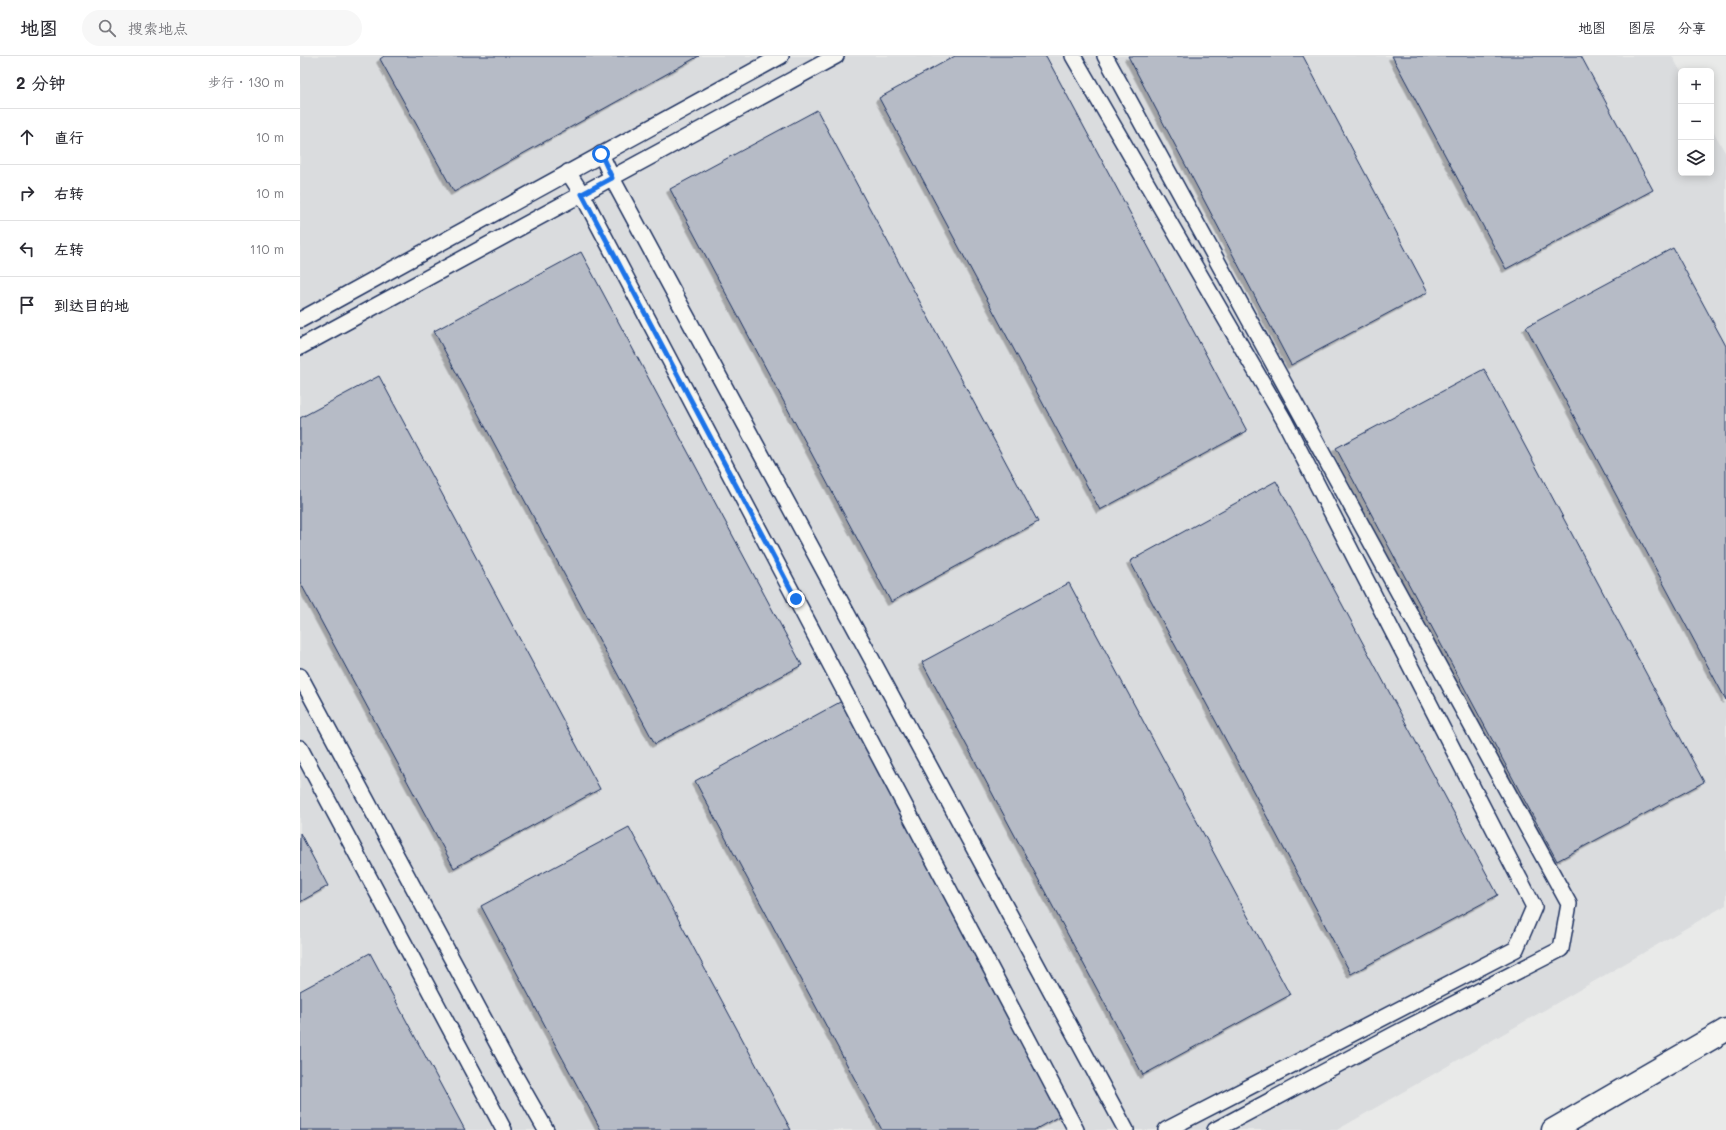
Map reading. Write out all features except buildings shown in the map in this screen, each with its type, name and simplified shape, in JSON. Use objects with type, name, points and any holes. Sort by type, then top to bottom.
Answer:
[{"type":"street","points":[[1552,1130],[1726,1030]]},
{"type":"lane","points":[[300,320],[781,56]]},
{"type":"lane","points":[[300,347],[836,56]]},
{"type":"lane","points":[[1073,56],[1284,420],[1534,907],[1516,948],[1166,1130]]},
{"type":"lane","points":[[1105,56],[1569,904],[1561,949],[1395,1034],[1216,1130]]},
{"type":"lane","points":[[601,154],[612,178],[1126,1130]]},
{"type":"lane","points":[[568,172],[582,194],[1076,1130]]},
{"type":"lane","points":[[300,676],[501,1051],[546,1130]]},
{"type":"lane","points":[[300,748],[504,1130]]},
{"type":"shaded area","points":[[300,56],[1672,56],[1679,68],[1678,176],[1714,176],[1714,132],[1726,154],[1726,905],[1337,1130],[300,1130]]},
{"type":"route","points":[[601,154],[612,178],[582,194],[796,599]]}]
